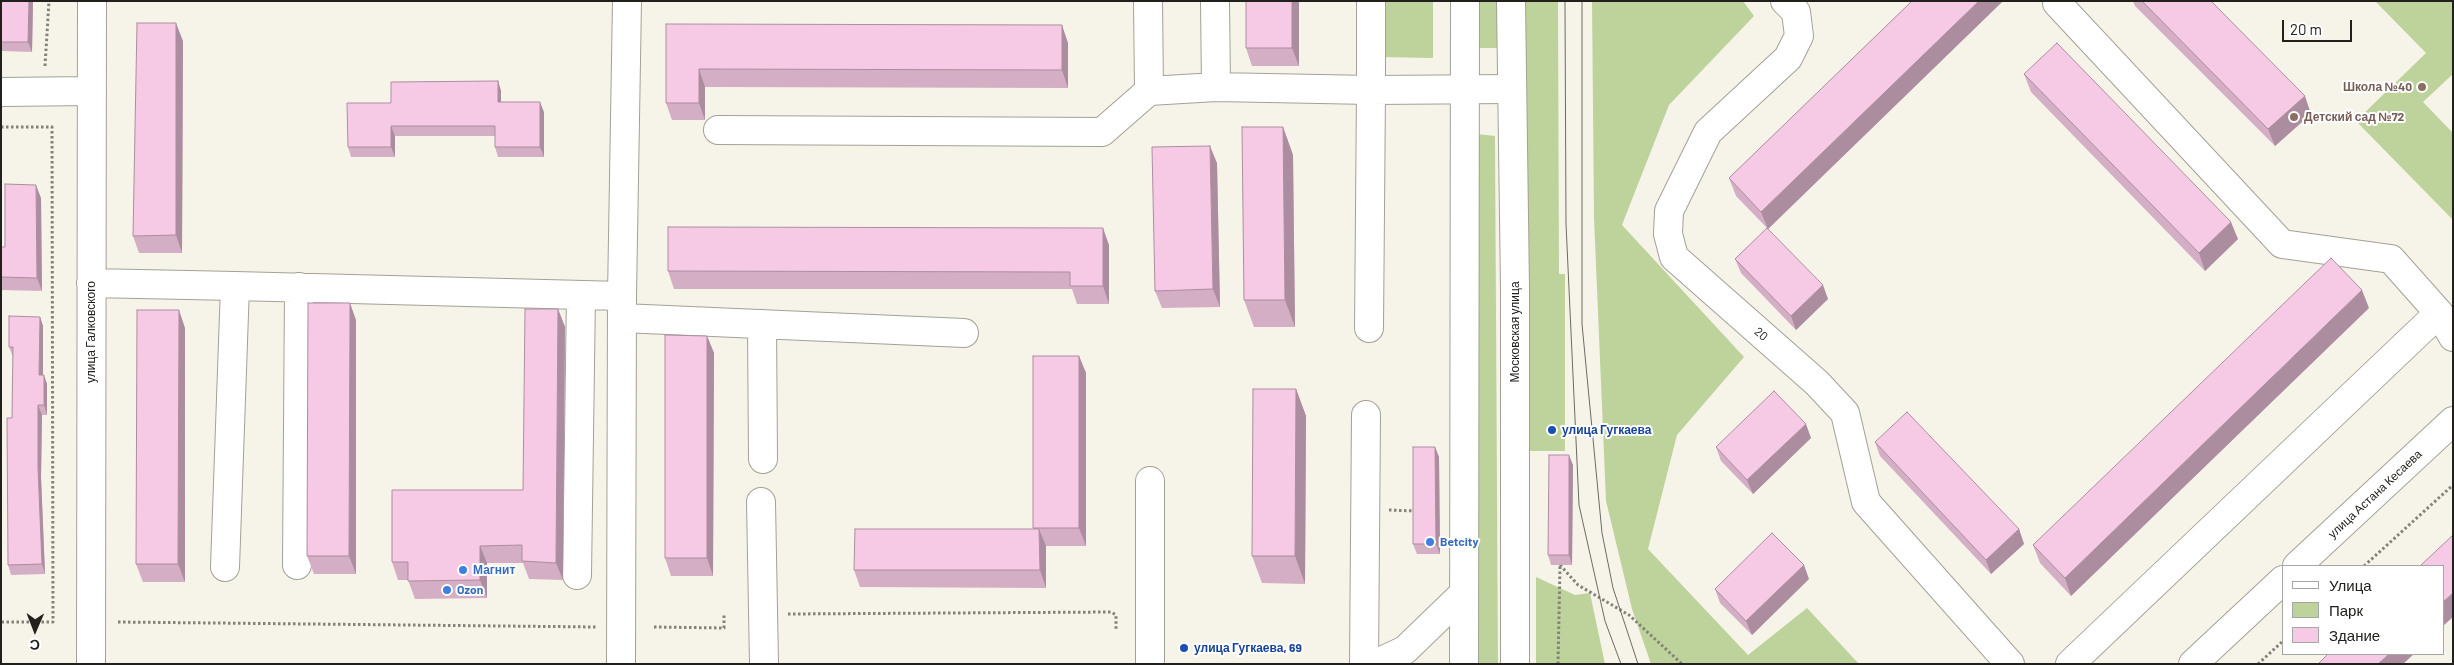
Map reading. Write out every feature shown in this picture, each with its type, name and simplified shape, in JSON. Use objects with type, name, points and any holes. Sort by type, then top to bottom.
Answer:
[{"type":"main road","name":"улица Галковского","points":[[91,664],[92,1]]},
{"type":"main road","points":[[621,664],[622,307],[627,1]]},
{"type":"main road","points":[[1148,1],[1149,91]]},
{"type":"main road","points":[[1215,1],[1216,87]]},
{"type":"main road","points":[[1369,328],[1371,1]]},
{"type":"main road","points":[[1464,664],[1462,595],[1465,1]]},
{"type":"main road","name":"Московская улица","points":[[1511,1],[1515,289],[1515,664]]},
{"type":"main road","name":"20","points":[[1786,1],[1796,12],[1799,36],[1788,58],[1708,132],[1669,211],[1668,234],[1674,257],[1817,383],[1845,413],[1866,502],[2010,664]]},
{"type":"main road","points":[[2057,2],[2282,244],[2391,259],[2439,313],[2453,337]]},
{"type":"main road","points":[[718,130],[1102,132],[1149,91],[1216,87],[1371,90],[1511,88]]},
{"type":"main road","points":[[1,92],[92,90]]},
{"type":"main road","points":[[91,283],[581,295],[622,307],[762,324],[964,333]]},
{"type":"main road","points":[[225,567],[235,286]]},
{"type":"main road","points":[[297,565],[299,288]]},
{"type":"main road","points":[[577,575],[581,295]]},
{"type":"main road","points":[[2070,664],[2439,313]]},
{"type":"main road","points":[[762,324],[763,459]]},
{"type":"main road","points":[[1364,664],[1366,415]]},
{"type":"main road","name":"улица Астана Кесаева","points":[[2299,565],[2453,421]]},
{"type":"main road","points":[[1150,481],[1150,664]]},
{"type":"main road","points":[[761,502],[764,664]]},
{"type":"main road","points":[[2193,664],[2282,581]]},
{"type":"main road","points":[[1374,664],[1405,650],[1462,595]]},
{"type":"path","points":[[45,74],[49,1]]},
{"type":"path","points":[[1,127],[52,128],[53,622],[1,622]]},
{"type":"path","points":[[2365,565],[2453,484]]},
{"type":"path","points":[[1558,664],[1560,565],[1578,585],[1630,616],[1682,664]]},
{"type":"path","points":[[784,614],[1111,612],[1116,615],[1116,630]]},
{"type":"path","points":[[654,627],[724,628],[724,613]]},
{"type":"path","points":[[118,622],[601,627]]},
{"type":"path","points":[[2258,664],[2282,642]]},
{"type":"green space","points":[[1379,1],[1433,1],[1433,58],[1379,57]]},
{"type":"green space","points":[[1478,1],[1503,1],[1503,48],[1478,48]]},
{"type":"green space","points":[[1521,1],[1558,1],[1559,274],[1565,274],[1565,451],[1523,451]]},
{"type":"green space","points":[[1592,1],[1743,1],[1754,16],[1669,105],[1622,225],[1744,357],[1677,435],[1648,549],[1748,655],[1807,608],[1859,664],[1651,664],[1632,609],[1606,501],[1594,218]]},
{"type":"green space","name":"Школа №40","points":[[2375,1],[2453,1],[2453,74],[2423,102],[2453,133],[2453,220],[2356,121],[2426,53]]},
{"type":"green space","points":[[1477,134],[1495,136],[1498,664],[1475,664]]},
{"type":"green space","points":[[1536,577],[1575,595],[1590,593],[1605,664],[1536,664]]},
{"type":"building","points":[[1,1],[29,1],[28,42],[1,42]]},
{"type":"building","points":[[1246,1],[1292,1],[1292,48],[1246,48]]},
{"type":"building","points":[[1912,1],[1979,1],[1761,212],[1729,178]]},
{"type":"building","points":[[2142,1],[2211,1],[2305,96],[2268,129]]},
{"type":"building","points":[[137,23],[176,23],[176,235],[133,236]]},
{"type":"building","points":[[666,24],[1062,25],[1062,70],[699,69],[699,103],[666,103]]},
{"type":"building","points":[[2057,43],[2231,222],[2199,253],[2024,74]]},
{"type":"building","points":[[498,81],[498,102],[540,102],[540,147],[495,147],[495,126],[391,126],[391,147],[348,147],[347,103],[391,103],[391,82]]},
{"type":"building","points":[[1242,127],[1283,127],[1285,300],[1244,300]]},
{"type":"building","points":[[1210,146],[1213,289],[1155,291],[1152,147]]},
{"type":"building","points":[[5,184],[36,185],[37,278],[1,277],[1,247],[5,247]]},
{"type":"building","points":[[668,227],[1103,228],[1103,286],[1070,286],[1070,272],[668,271]]},
{"type":"building","points":[[1767,228],[1823,285],[1791,316],[1735,259]]},
{"type":"building","points":[[2331,258],[2362,290],[2065,578],[2033,545]]},
{"type":"building","points":[[308,303],[350,303],[349,556],[307,556]]},
{"type":"building","points":[[525,309],[558,309],[556,563],[522,561],[522,545],[480,546],[480,580],[408,581],[408,562],[392,562],[392,490],[523,490]]},
{"type":"building","points":[[137,310],[179,310],[178,564],[136,564]]},
{"type":"building","points":[[9,316],[40,317],[39,375],[44,375],[44,405],[38,405],[38,468],[42,564],[8,565],[7,418],[12,418],[13,347],[9,347]]},
{"type":"building","points":[[665,335],[707,336],[707,558],[665,558]]},
{"type":"building","points":[[1033,356],[1079,356],[1079,528],[1033,528]]},
{"type":"building","points":[[1253,389],[1296,389],[1295,556],[1252,556]]},
{"type":"building","points":[[1774,391],[1806,424],[1747,480],[1716,447]]},
{"type":"building","points":[[1907,412],[2019,529],[1986,560],[1875,442]]},
{"type":"building","points":[[1413,447],[1435,447],[1436,544],[1413,544]]},
{"type":"building","points":[[1549,455],[1569,455],[1569,555],[1548,555]]},
{"type":"building","points":[[855,529],[1039,529],[1040,570],[854,570]]},
{"type":"building","points":[[1772,533],[1804,565],[1746,621],[1715,589]]},
{"type":"building","points":[[2453,535],[2453,593],[2444,601],[2444,565],[2421,565]]},
{"type":"building","points":[[2327,655],[2388,655],[2378,664],[2318,664]]},
{"type":"tram line","points":[[1565,1],[1566,224],[1579,505],[1605,621],[1621,664]]},
{"type":"tram line","points":[[1582,1],[1582,324],[1602,533],[1613,588],[1638,664]]},
{"type":"place","name":"Школа №40","points":[[2422,87]]},
{"type":"place","name":"Детский сад №72","points":[[2294,117]]},
{"type":"place","name":"улица Гугкаева","points":[[1552,430]]},
{"type":"place","name":"Betcity","points":[[1430,542]]},
{"type":"place","name":"Магнит","points":[[463,570]]},
{"type":"place","name":"Ozon","points":[[447,590]]},
{"type":"place","name":"улица Гугкаева, 69","points":[[1184,648]]}]
